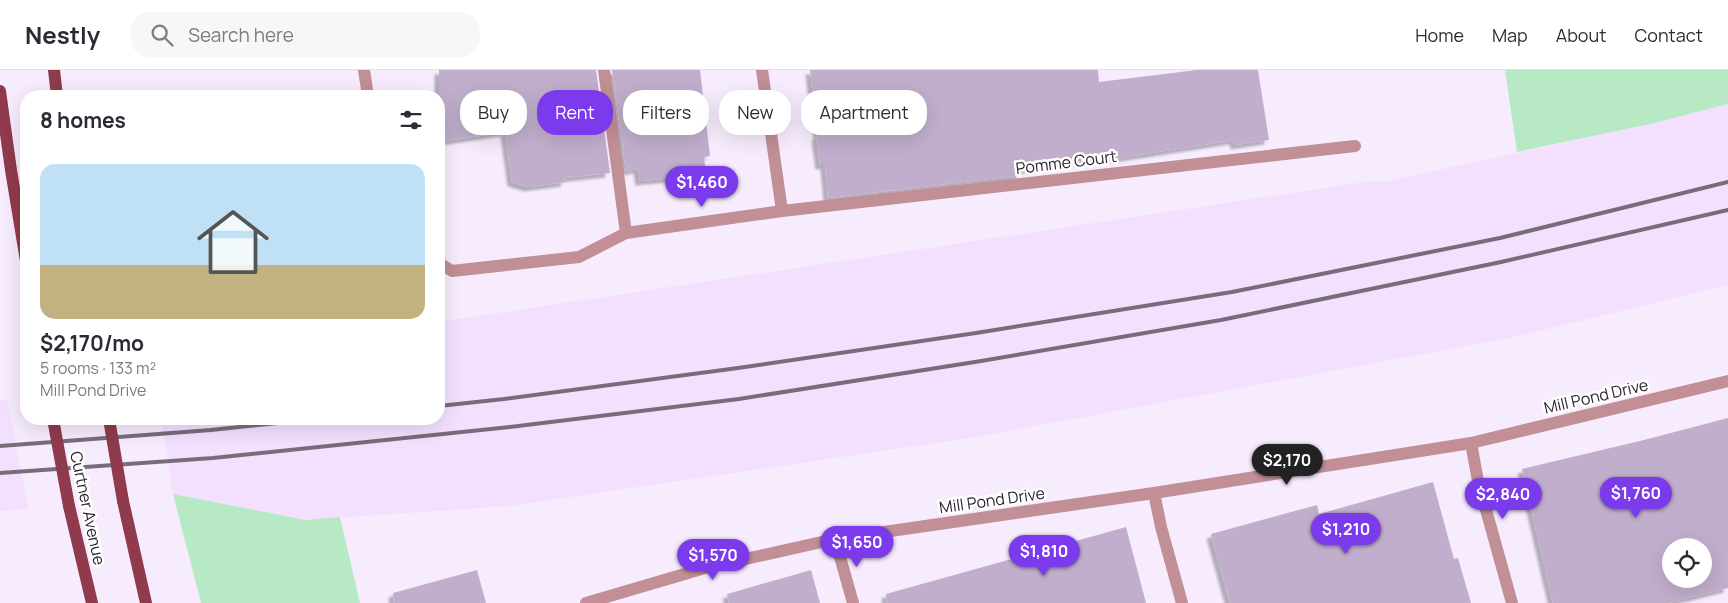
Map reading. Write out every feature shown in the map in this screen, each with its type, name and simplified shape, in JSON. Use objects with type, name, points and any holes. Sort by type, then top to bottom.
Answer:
[{"type":"main road","points":[[54,70],[56,90]]},
{"type":"main road","points":[[0,92],[20,225]]},
{"type":"main road","name":"Curtner Avenue","points":[[54,425],[69,506],[92,603]]},
{"type":"main road","points":[[110,425],[146,603]]},
{"type":"street","points":[[364,70],[367,90]]},
{"type":"street","points":[[604,70],[626,233]]},
{"type":"street","points":[[762,70],[782,211]]},
{"type":"street","name":"Pomme Court","points":[[445,267],[452,271],[579,257],[626,233],[782,211],[1355,146]]},
{"type":"street","name":"Mill Pond Drive","points":[[586,603],[706,568],[835,540],[1471,443],[1728,381]]},
{"type":"street","points":[[1471,443],[1478,480],[1512,603]]},
{"type":"street","points":[[1154,492],[1161,527],[1182,603]]},
{"type":"street","points":[[835,540],[853,603]]},
{"type":"shaded area","points":[[1728,104],[1728,285],[1510,338],[970,438],[509,506],[306,520],[173,494],[162,425],[445,425],[445,321],[1371,181],[1388,181],[1650,124]]},
{"type":"shaded area","points":[[0,400],[7,400],[29,509],[0,511]]},
{"type":"green space","points":[[1505,70],[1728,70],[1728,104],[1650,124],[1517,152]]},
{"type":"green space","points":[[173,494],[306,520],[340,517],[360,603],[201,603]]},
{"type":"building","points":[[439,70],[596,70],[599,90],[537,90],[537,135],[605,135],[610,173],[565,178],[566,182],[529,187],[512,182],[505,135],[527,135],[527,90],[460,90],[460,135],[485,135],[445,141],[445,90],[439,90]]},
{"type":"building","points":[[612,70],[700,70],[702,90],[623,90],[623,135],[708,135],[710,156],[704,157],[706,175],[640,181],[638,169],[626,171]]},
{"type":"building","points":[[810,70],[1098,70],[1099,82],[1197,70],[1258,70],[1269,140],[1235,145],[1234,140],[1113,159],[1113,156],[1021,170],[1021,175],[828,198],[825,165],[820,165],[816,136],[927,135],[927,90],[812,90]]},
{"type":"building","points":[[1728,418],[1728,588],[1668,603],[1553,603],[1522,469]]},
{"type":"building","points":[[1433,482],[1454,559],[1458,558],[1471,603],[1230,603],[1211,534],[1317,505],[1319,514]]},
{"type":"building","points":[[1126,527],[1146,603],[887,603],[886,594]]},
{"type":"building","points":[[477,570],[486,603],[394,603],[393,593]]},
{"type":"building","points":[[811,570],[820,603],[729,603],[727,594]]},
{"type":"railway","points":[[445,405],[738,368],[976,333],[1232,292],[1500,238],[1728,182]]},
{"type":"railway","points":[[0,473],[213,458],[510,427],[739,399],[975,362],[1221,320],[1501,262],[1728,210]]},
{"type":"railway","points":[[0,446],[259,425]]}]
